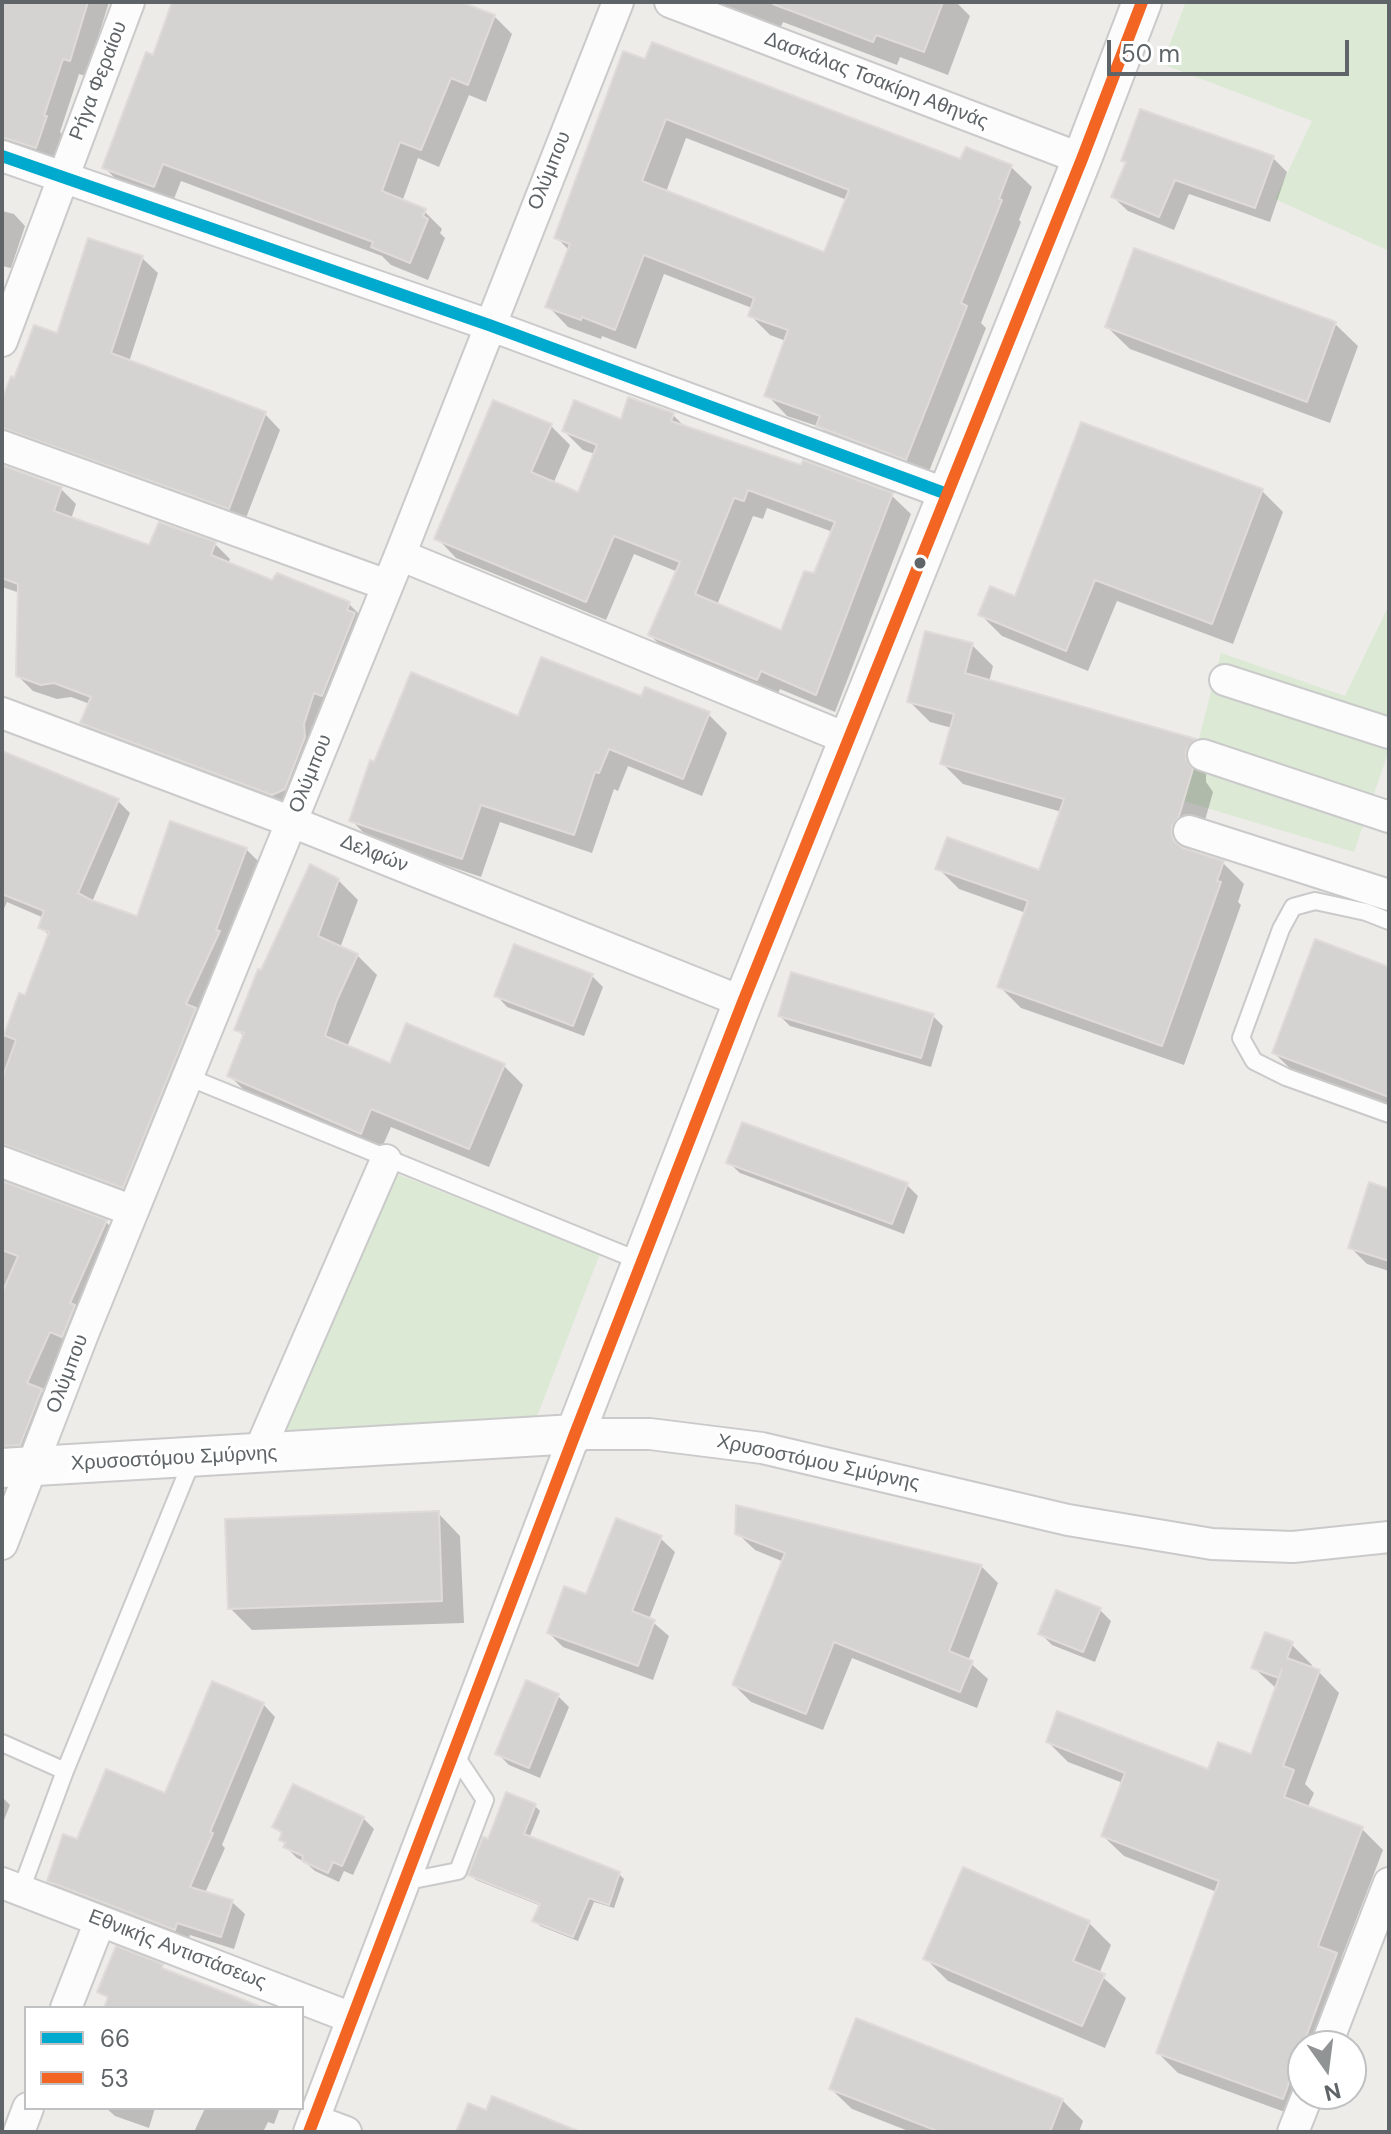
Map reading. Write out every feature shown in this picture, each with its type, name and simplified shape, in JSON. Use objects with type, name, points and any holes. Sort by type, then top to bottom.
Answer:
[{"type":"street","name":"Ρήγα Φεραίου","points":[[2,341],[129,2]]},
{"type":"street","name":"Ολύμπου","points":[[2,1544],[17,1467],[133,1211],[188,1077],[400,555],[618,2]]},
{"type":"street","name":"Δασκάλας Τσακίρη Αθηνάς","points":[[670,2],[1082,159]]},
{"type":"street","points":[[346,2132],[312,2126],[743,1002],[1082,159],[1142,2]]},
{"type":"street","points":[[2,156],[489,325],[947,494]]},
{"type":"street","points":[[2,446],[387,585]]},
{"type":"street","points":[[400,555],[848,739]]},
{"type":"street","points":[[1225,680],[1389,733]]},
{"type":"street","name":"Δελφών","points":[[2,713],[292,822],[743,1002]]},
{"type":"street","points":[[1203,755],[1389,817]]},
{"type":"street","points":[[1189,831],[1389,895]]},
{"type":"street","points":[[258,1454],[386,1160]]},
{"type":"street","points":[[2,1162],[133,1211]]},
{"type":"street","name":"Χρυσοστόμου Σμύρνης","points":[[17,1467],[575,1434],[650,1434],[762,1448],[1068,1520],[1212,1544],[1293,1547],[1389,1537]]},
{"type":"street","points":[[1332,2030],[1389,1883]]},
{"type":"street","name":"Εθνικής Αντιστάσεως","points":[[11,1886],[352,2018]]},
{"type":"street","points":[[67,2006],[100,1921]]},
{"type":"street","points":[[19,2132],[27,2110]]},
{"type":"street","points":[[1293,2132],[1302,2110]]},
{"type":"lane","points":[[1389,921],[1366,912],[1315,901],[1293,907],[1281,929],[1241,1038],[1254,1061],[1286,1077],[1389,1114]]},
{"type":"lane","points":[[188,1077],[643,1263]]},
{"type":"lane","points":[[11,1886],[65,1771],[193,1458]]},
{"type":"lane","points":[[2,1743],[65,1771]]},
{"type":"lane","points":[[403,1882],[458,1871],[485,1800],[453,1752]]},
{"type":"green space","points":[[1186,2],[1389,2],[1389,251],[1275,199],[1312,121],[1162,64]]},
{"type":"green space","points":[[1389,605],[1389,750],[1354,852],[1183,801],[1221,653],[1345,696]]},
{"type":"green space","points":[[392,1172],[600,1254],[534,1424],[285,1436],[280,1432]]},
{"type":"building","points":[[2,2],[88,2],[70,61],[63,59],[36,148],[2,137]]},
{"type":"building","points":[[172,2],[461,2],[495,15],[468,85],[451,78],[421,150],[400,142],[382,191],[426,209],[423,216],[428,219],[410,263],[371,247],[373,242],[163,164],[154,187],[102,168],[146,52],[153,55]]},
{"type":"building","points":[[774,2],[943,2],[924,52],[876,35],[873,42]]},
{"type":"building","points":[[652,42],[960,159],[966,147],[1012,165],[999,199],[1002,200],[961,303],[967,306],[906,460],[816,426],[820,416],[764,396],[788,330],[748,316],[754,298],[644,255],[615,330],[545,307],[570,244],[554,238],[623,51],[645,59]],"holes":[[[666,119],[849,190],[824,252],[642,181]]]},
{"type":"building","points":[[1140,109],[1274,156],[1255,208],[1175,180],[1159,217],[1111,197],[1126,162],[1121,161]]},
{"type":"building","points":[[88,238],[143,256],[111,353],[266,412],[229,509],[2,428],[2,399],[11,376],[14,378],[34,325],[57,333]]},
{"type":"building","points":[[1134,248],[1336,322],[1307,402],[1105,327]]},
{"type":"building","points":[[628,397],[674,413],[671,421],[801,465],[803,460],[893,493],[816,695],[761,671],[757,680],[648,635],[680,562],[614,536],[586,602],[434,539],[493,400],[552,424],[531,472],[578,492],[597,445],[562,431],[574,400],[621,419]],"holes":[[[748,490],[835,522],[814,573],[804,571],[781,630],[695,594],[734,498],[744,501]]]},
{"type":"building","points":[[1081,422],[1263,489],[1212,624],[1095,580],[1066,651],[978,615],[990,586],[1015,596]]},
{"type":"building","points":[[2,465],[62,487],[54,511],[149,545],[159,522],[216,542],[211,555],[272,580],[277,573],[350,602],[347,610],[355,613],[322,696],[314,693],[304,724],[305,737],[285,789],[272,795],[80,723],[91,697],[54,683],[41,685],[16,676],[18,584],[2,578]]},
{"type":"building","points":[[925,631],[973,643],[965,673],[1196,739],[1186,750],[1186,759],[1193,769],[1179,816],[1172,826],[1172,836],[1183,848],[1224,861],[1217,881],[1221,882],[1162,1046],[997,987],[1028,901],[935,869],[947,837],[1039,870],[1064,799],[940,764],[954,714],[907,702]]},
{"type":"building","points":[[541,657],[641,696],[645,687],[710,712],[683,779],[609,749],[599,773],[595,772],[574,835],[481,805],[462,859],[349,821],[370,760],[374,762],[411,672],[518,716]]},
{"type":"building","points":[[2,751],[119,799],[78,893],[91,900],[137,916],[170,821],[247,848],[216,930],[220,931],[186,1004],[196,1008],[123,1188],[2,1144],[2,1079],[16,1040],[4,1035],[19,993],[25,995],[49,932],[38,928],[44,911],[2,894]]},
{"type":"building","points":[[310,864],[339,879],[318,936],[358,954],[325,1036],[390,1063],[406,1023],[505,1064],[469,1149],[371,1109],[361,1134],[227,1076],[244,1033],[234,1030],[258,969],[261,970]]},
{"type":"building","points":[[1315,939],[1389,967],[1389,1097],[1272,1053]]},
{"type":"building","points":[[514,944],[593,974],[573,1026],[494,996]]},
{"type":"building","points":[[791,972],[934,1014],[921,1058],[778,1016]]},
{"type":"building","points":[[742,1122],[908,1183],[892,1224],[726,1163]]},
{"type":"building","points":[[2,1181],[107,1220],[70,1303],[75,1305],[62,1337],[50,1332],[27,1383],[42,1389],[20,1445],[2,1446],[2,1293],[18,1256],[2,1250]]},
{"type":"building","points":[[1369,1182],[1389,1189],[1389,1261],[1348,1248]]},
{"type":"building","points":[[736,1505],[982,1565],[949,1651],[973,1661],[960,1692],[834,1642],[806,1714],[732,1685],[785,1553],[735,1534]]},
{"type":"building","points":[[439,1511],[442,1601],[228,1609],[225,1519]]},
{"type":"building","points":[[616,1518],[662,1536],[632,1611],[655,1620],[638,1666],[547,1633],[564,1586],[586,1594]]},
{"type":"building","points":[[1056,1590],[1101,1608],[1083,1652],[1038,1634]]},
{"type":"building","points":[[1265,1632],[1293,1642],[1287,1658],[1320,1670],[1283,1766],[1294,1770],[1284,1797],[1363,1827],[1318,1946],[1337,1953],[1309,2030],[1287,2030],[1287,2088],[1283,2099],[1156,2053],[1219,1881],[1101,1836],[1125,1773],[1046,1742],[1057,1711],[1208,1769],[1218,1742],[1251,1754],[1279,1678],[1251,1668]]},
{"type":"building","points":[[526,1680],[559,1694],[529,1768],[495,1754]]},
{"type":"building","points":[[212,1681],[264,1703],[190,1887],[233,1900],[221,1937],[177,1923],[175,1930],[47,1881],[63,1834],[77,1839],[106,1769],[165,1793]]},
{"type":"building","points":[[293,1784],[364,1817],[342,1866],[333,1862],[328,1873],[302,1861],[303,1856],[283,1847],[286,1843],[279,1840],[282,1832],[272,1827]]},
{"type":"building","points":[[506,1792],[536,1804],[524,1834],[620,1872],[609,1905],[589,1898],[573,1937],[532,1921],[540,1904],[468,1875],[483,1837],[488,1839]]},
{"type":"building","points":[[963,1867],[1090,1921],[1073,1961],[1105,1974],[1082,2026],[923,1959]]},
{"type":"building","points":[[116,1946],[163,1964],[162,1968],[259,2006],[105,2006],[108,1997],[97,1992]]},
{"type":"building","points":[[856,2018],[1063,2099],[1050,2132],[940,2132],[829,2089]]},
{"type":"building","points":[[492,2096],[578,2132],[456,2132],[468,2103],[486,2110]]},
{"type":"transit line","name":"53","points":[[309,2132],[743,1002],[1082,159],[1142,2]]},
{"type":"transit line","name":"66","points":[[2,156],[489,325],[947,494]]}]
